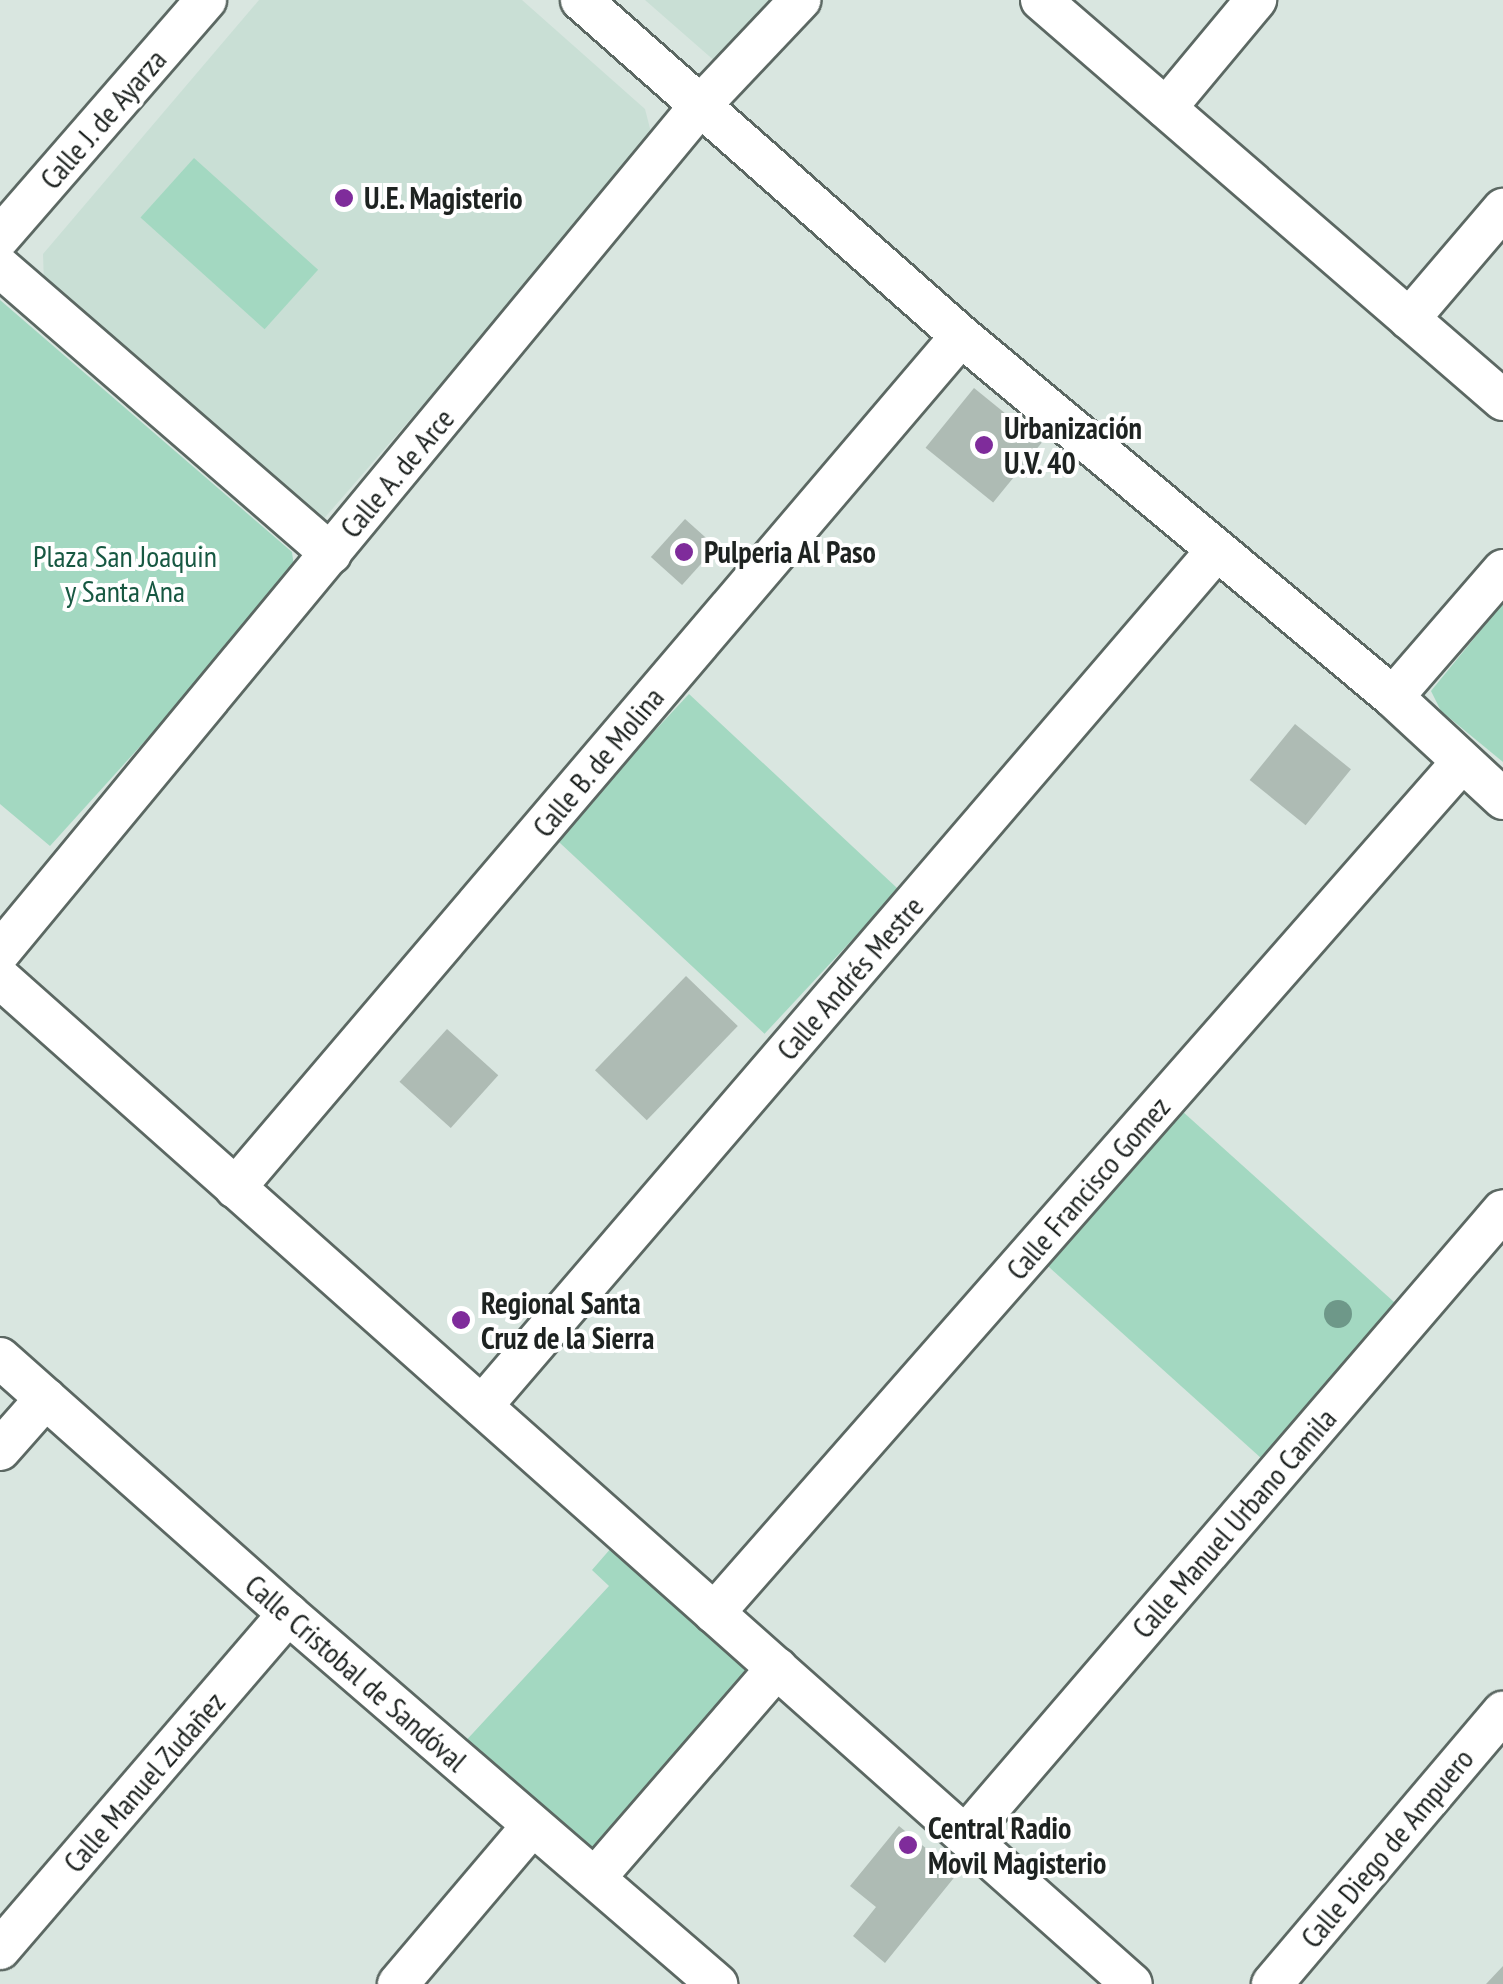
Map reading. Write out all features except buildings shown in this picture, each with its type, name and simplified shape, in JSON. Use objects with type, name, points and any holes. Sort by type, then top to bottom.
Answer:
[{"type":"street","name":"Calle J. de Ayarza","points":[[0,237],[206,0]]},
{"type":"street","points":[[581,0],[698,108],[961,336],[1392,698],[1503,799]]},
{"type":"street","name":"Calle A. de Arce","points":[[0,952],[698,108],[800,0]]},
{"type":"street","points":[[1040,0],[1503,400]]},
{"type":"street","points":[[1166,108],[1256,0]]},
{"type":"street","points":[[1409,319],[1503,210]]},
{"type":"street","points":[[0,267],[331,554]]},
{"type":"street","name":"Calle B. de Molina","points":[[236,1188],[961,336]]},
{"type":"street","name":"Calle Andrés Mestre","points":[[482,1406],[1218,550]]},
{"type":"street","points":[[1392,698],[1503,570]]},
{"type":"street","name":"Calle Francisco Gomez","points":[[714,1613],[1461,763]]},
{"type":"street","points":[[0,978],[1132,1984]]},
{"type":"street","name":"Calle Manuel Urbano Camila","points":[[966,1836],[1503,1210]]},
{"type":"street","name":"Calle Cristobal de Sandóval","points":[[0,1358],[288,1614],[716,1984]]},
{"type":"street","points":[[0,1450],[46,1398]]},
{"type":"street","name":"Calle Manuel Zudañez","points":[[0,1949],[288,1614]]},
{"type":"street","points":[[594,1878],[777,1668]]},
{"type":"street","name":"Calle Diego de Ampuero","points":[[1272,1984],[1503,1712]]},
{"type":"street","points":[[398,1984],[532,1826]]},
{"type":"shaded area","points":[[259,0],[522,0],[645,109],[653,140],[321,522],[44,286],[43,254]]},
{"type":"shaded area","points":[[645,0],[772,0],[717,63]]},
{"type":"green space","points":[[194,158],[318,270],[265,329],[140,217]]},
{"type":"green space","name":"Plaza San Joaquin y Santa Ana","points":[[0,300],[292,552],[295,575],[50,846],[0,804]]},
{"type":"green space","points":[[1503,603],[1503,762],[1441,711],[1431,691]]},
{"type":"green space","points":[[689,694],[899,890],[765,1034],[555,838]]},
{"type":"green space","points":[[1182,1111],[1399,1306],[1262,1459],[1045,1263]]},
{"type":"green space","points":[[612,1547],[757,1672],[594,1861],[461,1746],[609,1586],[592,1570]]},
{"type":"place","name":"U.E. Magisterio","points":[[344,198]]},
{"type":"place","name":"Urbanización U.V. 40","points":[[984,445]]},
{"type":"place","name":"Pulperia Al Paso","points":[[684,552]]},
{"type":"place","name":"Regional Santa Cruz de la Sierra","points":[[461,1320]]},
{"type":"place","name":"Central Radio Movil Magisterio","points":[[908,1845]]}]
